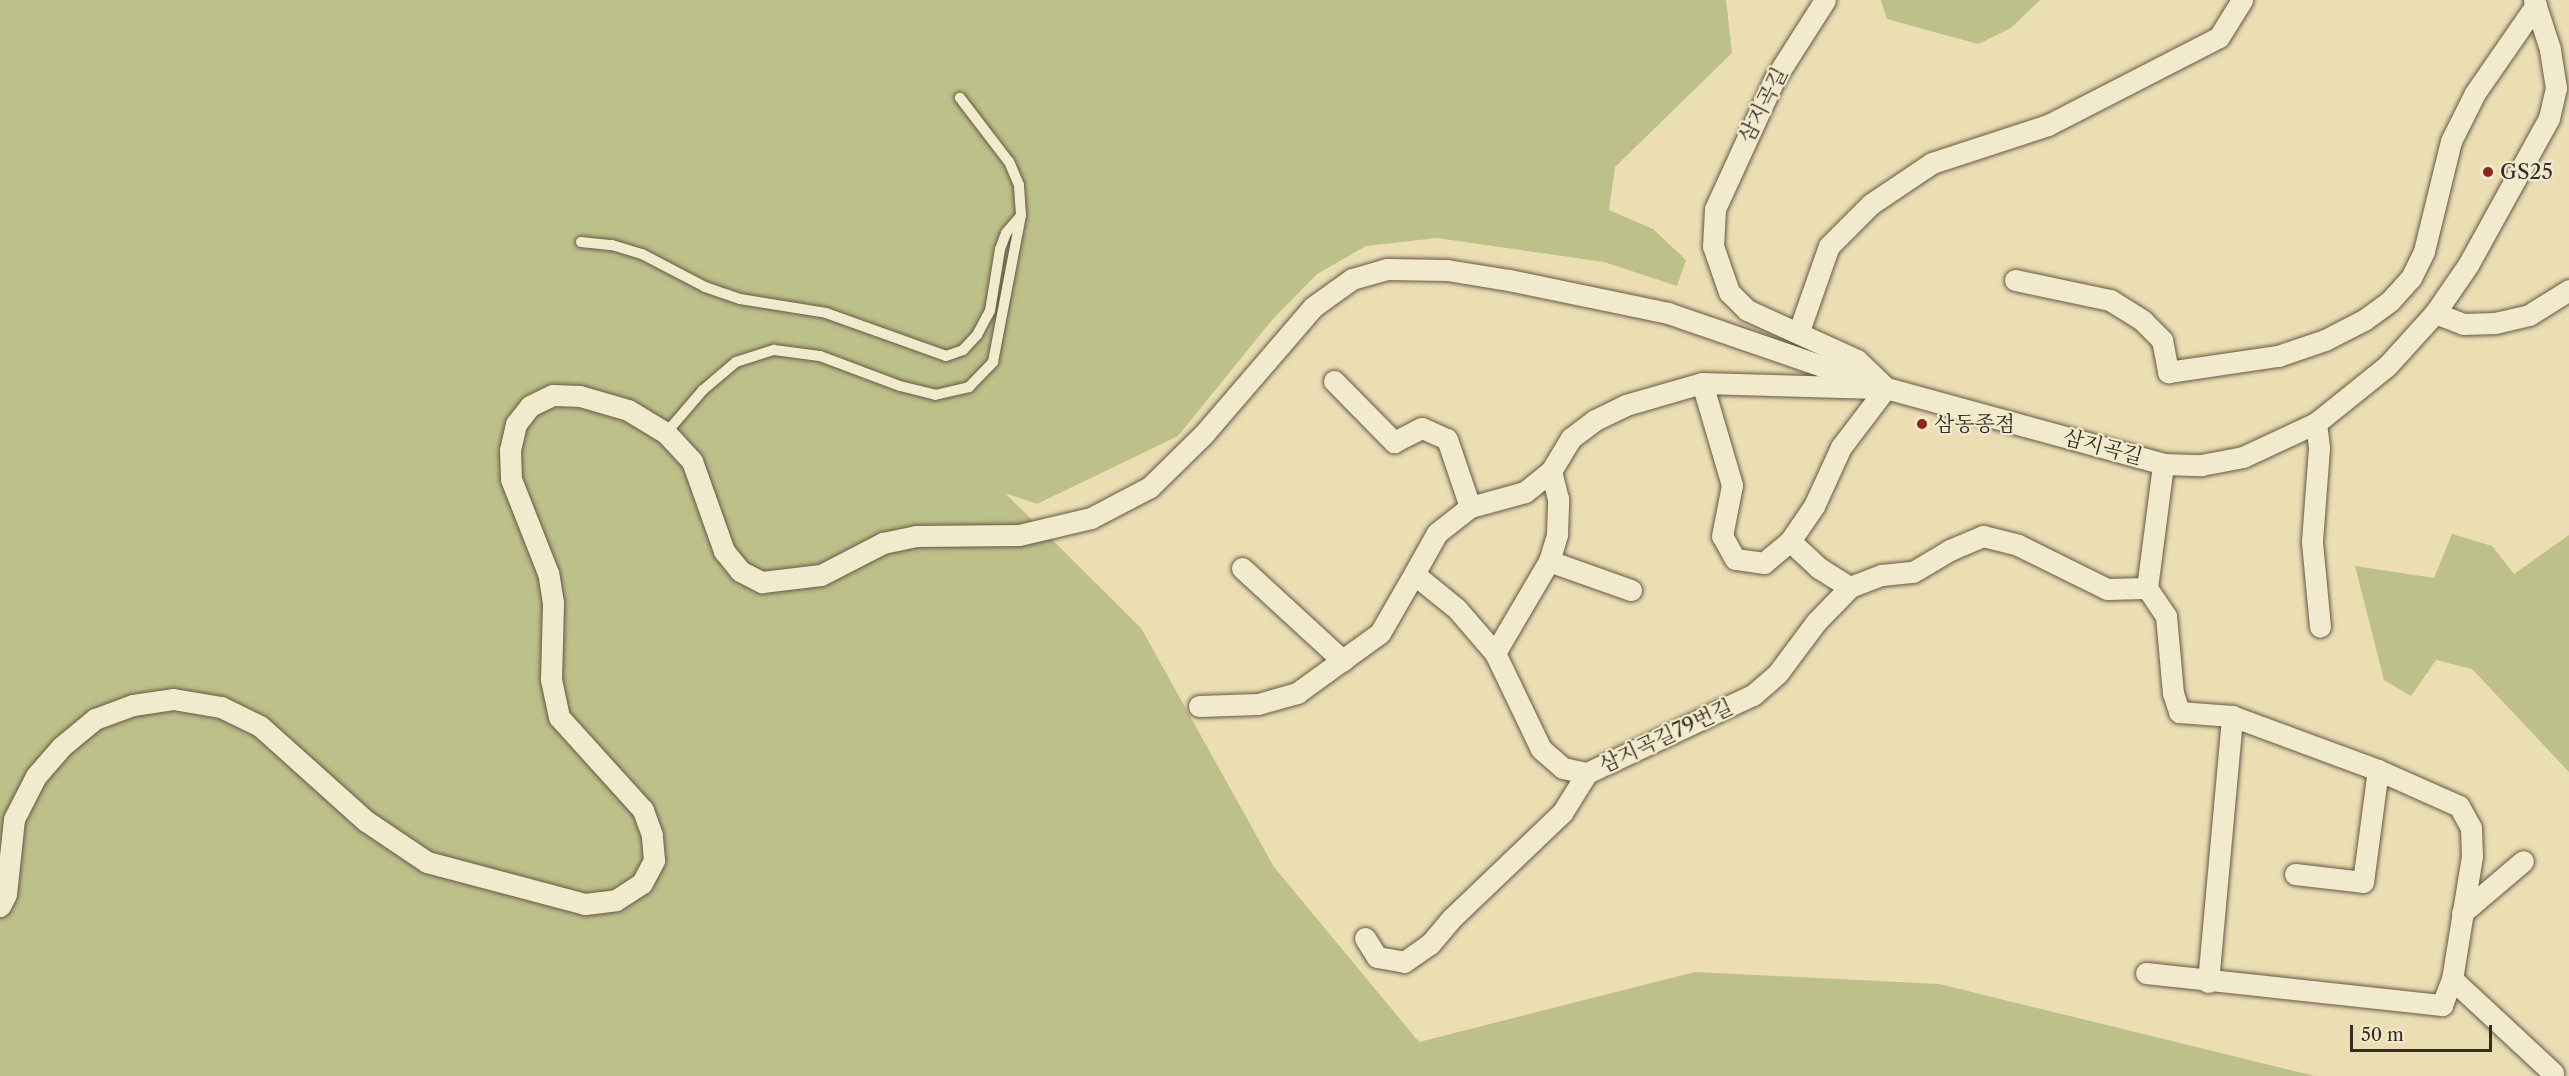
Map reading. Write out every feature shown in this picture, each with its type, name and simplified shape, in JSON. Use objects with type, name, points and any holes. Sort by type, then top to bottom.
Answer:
[{"type":"street","name":"삼지곡길","points":[[1825,0],[1774,80],[1715,209],[1713,246],[1729,292],[1747,310],[1857,360],[1886,388],[2163,464],[2201,465],[2243,457],[2316,423],[2386,366],[2435,313],[2468,265],[2549,118],[2556,88],[2550,49],[2535,3]]},
{"type":"street","points":[[1799,332],[1829,246],[1871,204],[1932,163],[2048,125],[2219,37],[2242,0]]},
{"type":"street","points":[[2015,280],[2110,300],[2143,321],[2162,340],[2168,372],[2278,356],[2325,340],[2364,320],[2390,301],[2411,278],[2424,251],[2451,141],[2475,93],[2535,3]]},
{"type":"street","points":[[0,906],[6,894],[14,819],[36,776],[61,747],[95,719],[133,705],[173,699],[221,707],[260,726],[366,821],[427,862],[585,904],[616,900],[642,883],[654,860],[652,835],[643,810],[559,717],[551,680],[553,603],[548,573],[511,479],[510,450],[516,424],[530,406],[553,395],[580,396],[628,410],[666,433],[692,461],[723,550],[740,571],[762,582],[794,581],[821,575],[883,543],[916,536],[1019,535],[1091,518],[1150,487],[1203,435],[1313,307],[1352,279],[1387,269],[1478,275],[1668,313],[1886,388]]},
{"type":"street","points":[[2435,313],[2463,324],[2495,323],[2529,315],[2569,290]]},
{"type":"street","points":[[1334,381],[1394,442],[1422,428],[1447,439],[1470,507]]},
{"type":"street","points":[[1199,706],[1258,704],[1297,693],[1343,661],[1380,633],[1437,533],[1470,507],[1525,492],[1551,471],[1571,438],[1594,420],[1626,405],[1702,383],[1886,388]]},
{"type":"street","points":[[1702,383],[1732,485],[1722,536],[1736,559],[1764,563],[1790,541],[1814,506],[1841,447],[1886,388]]},
{"type":"street","points":[[2316,423],[2319,448],[2312,542],[2320,627]]},
{"type":"street","points":[[2146,973],[2208,982],[2442,1005],[2452,979],[2472,856],[2471,828],[2459,806],[2378,770],[2232,716],[2179,712],[2173,693],[2166,616],[2146,588],[2163,464]]},
{"type":"street","points":[[1495,653],[1549,561],[1557,534],[1558,499],[1551,471]]},
{"type":"street","name":"삼지곡길79번길","points":[[1414,574],[1457,609],[1495,653],[1541,749],[1563,768],[1587,773],[1753,695],[1778,673],[1816,622],[1850,587],[1882,575],[1912,572],[1950,550],[1983,536],[2018,545],[2107,589],[2146,588]]},
{"type":"street","points":[[1790,541],[1819,568],[1850,587]]},
{"type":"street","points":[[1549,561],[1631,590]]},
{"type":"street","points":[[1242,568],[1343,661]]},
{"type":"street","points":[[2208,982],[2232,716]]},
{"type":"street","points":[[2295,874],[2363,882],[2378,770]]},
{"type":"street","points":[[1365,938],[1377,957],[1404,962],[1430,944],[1453,917],[1562,813],[1587,773]]},
{"type":"street","points":[[2462,913],[2523,861]]},
{"type":"street","points":[[2452,979],[2553,1072]]},
{"type":"lane","points":[[666,433],[703,390],[736,362],[774,350],[820,356],[900,386],[935,395],[969,387],[993,362],[1021,215],[1019,185],[1009,162],[960,98]]},
{"type":"lane","points":[[581,242],[612,245],[642,254],[705,287],[740,299],[826,313],[946,356],[963,350],[977,335],[990,311],[1000,249],[1006,233],[1021,215]]},
{"type":"green space","points":[[0,0],[1726,0],[1732,53],[1615,167],[1609,210],[1653,229],[1686,260],[1677,286],[1604,262],[1437,238],[1366,246],[1317,274],[1272,320],[1178,436],[1037,504],[1005,493],[1141,628],[1274,867],[1419,1042],[1695,972],[1939,984],[2315,1076],[0,1076]]},
{"type":"green space","points":[[1881,0],[2040,0],[2011,28],[1978,44],[1887,19]]},
{"type":"green space","points":[[2452,534],[2492,546],[2514,574],[2569,535],[2569,772],[2472,669],[2436,660],[2411,696],[2384,680],[2355,566],[2434,578]]},
{"type":"place","name":"GS25","points":[[2488,172]]},
{"type":"place","name":"삼동종점","points":[[1922,424]]}]
